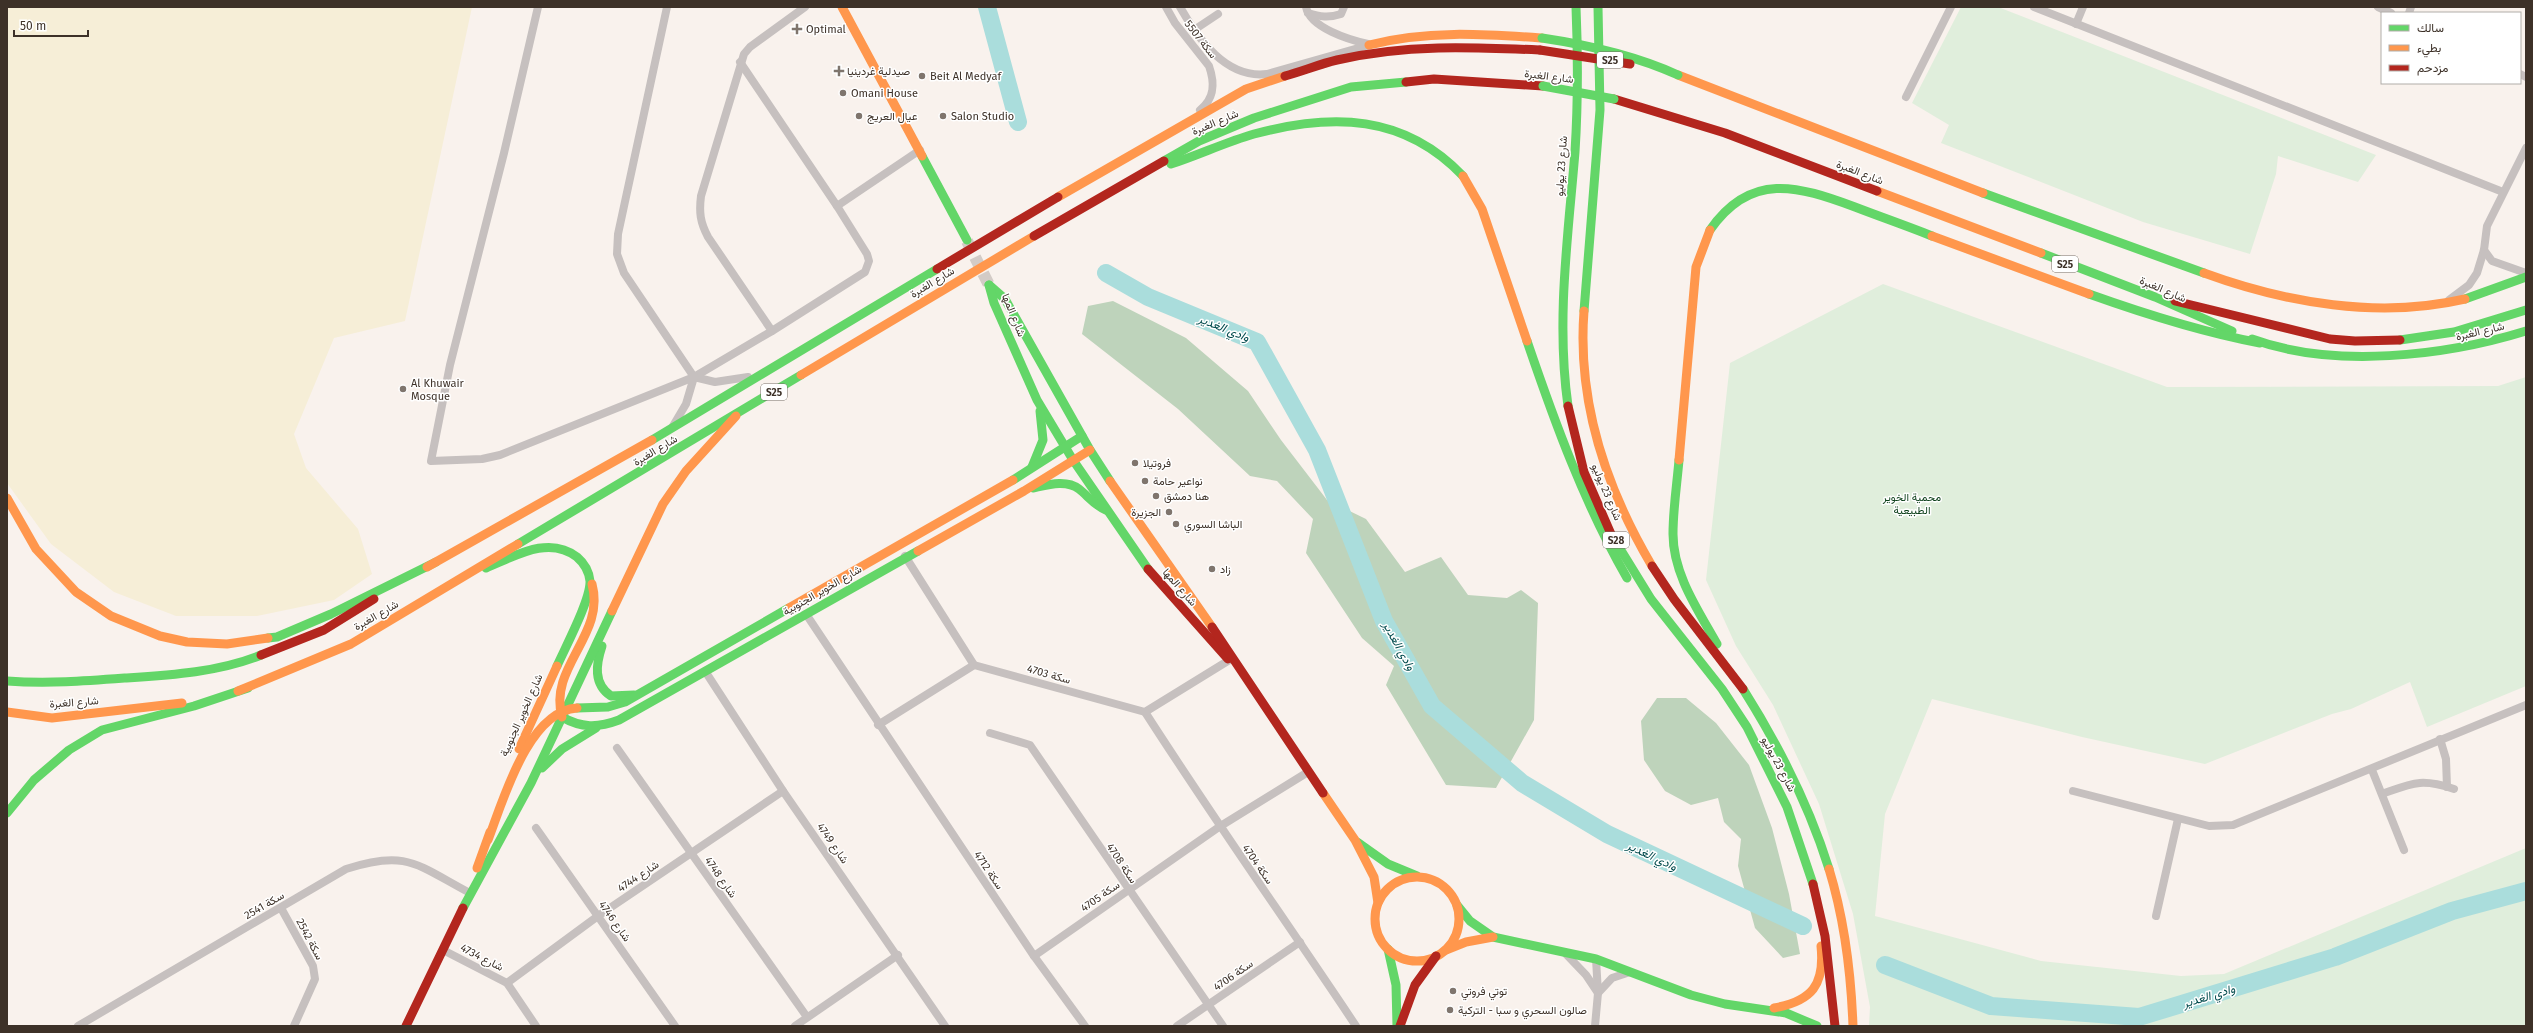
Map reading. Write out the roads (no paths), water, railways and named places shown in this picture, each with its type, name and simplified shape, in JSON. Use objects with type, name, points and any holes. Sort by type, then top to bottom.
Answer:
[{"type":"main road","points":[[842,7],[920,150],[966,240]]},
{"type":"main road","name":"شارع 23 يوليو","points":[[1576,7],[1574,166],[1561,320],[1563,372],[1568,410],[1578,453],[1590,488],[1633,571],[1651,599],[1722,690],[1757,746],[1781,790],[1810,873],[1827,940],[1833,990],[1834,1026]]},
{"type":"main road","name":"شارع 23 يوليو","points":[[1598,7],[1599,118],[1582,340],[1583,368],[1595,441],[1626,521],[1646,558],[1675,600],[1739,682],[1789,765],[1803,794],[1822,847],[1841,911],[1850,973],[1854,1026]]},
{"type":"main road","points":[[1369,45],[1406,38],[1446,34],[1542,38],[1625,54],[1651,62],[1678,75]]},
{"type":"main road","name":"شارع الغبرة","points":[[7,681],[48,684],[188,674],[248,661],[324,630],[436,562],[672,429],[757,375],[1185,123],[1246,89],[1337,60],[1393,50],[1456,46],[1540,50],[1589,56],[1678,75],[1992,196],[2228,282],[2319,304],[2388,308],[2445,304],[2472,298],[2526,277]]},
{"type":"main road","name":"شارع الغبرة","points":[[7,712],[52,718],[176,705],[248,688],[351,644],[1142,173],[1199,141],[1254,118],[1351,87],[1434,79],[1543,86],[1614,99],[1725,133],[2155,297],[2260,343],[2316,352],[2350,355],[2419,354],[2480,345],[2526,331]]},
{"type":"main road","points":[[1142,173],[1254,134],[1335,121],[1354,120],[1395,128],[1431,147],[1448,160],[1463,176],[1482,209],[1525,339],[1582,492],[1605,540],[1627,578],[1651,599]]},
{"type":"main road","points":[[1739,682],[1682,582],[1674,552],[1673,534],[1696,267],[1705,235],[1725,209],[1737,201],[1766,190],[1784,188],[1811,191],[2152,317],[2223,336],[2260,343]]},
{"type":"main road","name":"شارع المها","points":[[1232,659],[1225,658],[1148,569],[1073,460],[1037,400],[994,303],[989,284],[1005,299],[1090,450],[1161,557],[1230,654],[1355,840],[1374,877],[1378,903]]},
{"type":"main road","points":[[2155,297],[2193,304],[2295,332],[2332,339],[2367,341],[2435,336],[2469,329],[2526,310]]},
{"type":"main road","points":[[1030,470],[1041,451],[1045,433],[1037,400]]},
{"type":"main road","name":"شارع الخوير الجنوبية","points":[[406,1026],[471,889],[531,783],[562,713],[636,558],[673,487],[739,413]]},
{"type":"main road","name":"شارع الخوير الجنوبية","points":[[562,713],[610,708],[642,692],[1030,470],[1082,436]]},
{"type":"main road","name":"شارع الخوير الجنوبية","points":[[562,713],[582,726],[602,726],[619,720],[905,556],[1024,491],[1090,450]]},
{"type":"main road","points":[[1024,491],[1067,483],[1077,487],[1097,507],[1106,510]]},
{"type":"main road","points":[[7,498],[36,549],[76,592],[111,616],[160,636],[187,642],[227,644],[277,637],[331,614],[436,562]]},
{"type":"main road","points":[[468,575],[531,550],[552,546],[569,551],[580,559],[586,567],[596,594],[594,608],[582,640],[562,681],[558,697],[562,713],[543,723],[532,739],[488,840]]},
{"type":"main road","points":[[636,558],[632,578],[597,658],[595,670],[597,681],[602,689],[611,695],[632,696],[642,692]]},
{"type":"main road","name":"شارع الخوير الجنوبية","points":[[471,889],[488,840],[502,791],[516,756],[580,616],[590,581]]},
{"type":"main road","points":[[7,813],[40,775],[69,750],[102,730],[194,706],[248,688]]},
{"type":"main road","points":[[531,783],[545,765],[574,739],[602,726]]},
{"type":"main road","name":"شارع المها","points":[[1355,840],[1388,864],[1420,877]]},
{"type":"main road","points":[[1763,1009],[1788,1006],[1803,1001],[1814,992],[1819,979],[1822,956],[1810,873]]},
{"type":"main road","points":[[1397,1026],[1396,985],[1388,950],[1377,933],[1375,923],[1378,903],[1385,892],[1395,883],[1407,878],[1420,877],[1432,879],[1442,885],[1456,905],[1470,921],[1493,936],[1596,959],[1691,995],[1725,1004],[1763,1009],[1800,1017],[1817,1026]]},
{"type":"main road","points":[[1445,950],[1453,941],[1458,929],[1459,917],[1456,905]]},
{"type":"main road","points":[[1388,950],[1406,960],[1421,961],[1436,956],[1445,950],[1466,942],[1493,936]]},
{"type":"main road","points":[[1400,1026],[1415,985],[1436,956]]},
{"type":"street","points":[[538,7],[504,153],[450,365],[431,461],[500,455],[694,377],[772,331],[861,275],[868,265],[867,254],[837,206],[740,62]]},
{"type":"street","points":[[667,7],[618,234],[617,254],[624,273],[694,377],[710,381],[726,382],[757,375]]},
{"type":"street","points":[[772,331],[708,237],[700,220],[701,196],[740,62],[750,47],[805,7]]},
{"type":"street","name":"سكة 5507","points":[[1166,7],[1175,22],[1209,66],[1214,82],[1210,100],[1185,123]]},
{"type":"street","name":"سكة 5507","points":[[1180,7],[1194,30],[1215,54],[1235,68],[1253,75],[1267,74],[1369,45]]},
{"type":"street","points":[[1307,10],[1319,17],[1332,17],[1341,14],[1344,7]]},
{"type":"street","points":[[1906,97],[1951,7]]},
{"type":"street","points":[[2034,7],[2503,192]]},
{"type":"street","points":[[2076,24],[2083,7]]},
{"type":"street","points":[[2378,7],[2389,12]]},
{"type":"street","points":[[1307,10],[1318,24],[1339,36],[1369,45]]},
{"type":"street","points":[[1194,30],[1218,14]]},
{"type":"street","points":[[2445,304],[2474,279],[2484,250],[2487,226],[2526,148]]},
{"type":"street","points":[[837,206],[920,150]]},
{"type":"street","points":[[2484,250],[2492,261],[2526,273]]},
{"type":"street","points":[[672,429],[686,404],[694,377]]},
{"type":"street","points":[[878,726],[974,665],[905,556]]},
{"type":"street","name":"سكة 4712","points":[[806,614],[878,726],[1034,956],[1085,1026]]},
{"type":"street","points":[[1145,712],[1232,659]]},
{"type":"street","name":"4703 سكة","points":[[974,665],[1145,712]]},
{"type":"street","name":"4749 شارع","points":[[705,671],[783,791],[898,955],[945,1026]]},
{"type":"street","points":[[2073,792],[2209,826],[2234,825],[2372,770],[2440,739],[2526,705]]},
{"type":"street","name":"سكة 4704","points":[[1145,712],[1219,827],[1300,942],[1356,1026]]},
{"type":"street","name":"سكة 4708","points":[[990,733],[1030,745],[1127,890],[1222,1026]]},
{"type":"street","points":[[2382,794],[2416,782],[2424,781],[2450,788],[2446,759],[2440,739]]},
{"type":"street","name":"4748 شارع","points":[[617,748],[807,1017]]},
{"type":"street","points":[[2372,770],[2404,850]]},
{"type":"street","name":"4705 سكة","points":[[1034,956],[1219,827],[1308,772]]},
{"type":"street","name":"4744 شارع","points":[[507,983],[598,916],[783,791]]},
{"type":"street","points":[[2156,916],[2178,819]]},
{"type":"street","name":"4746 شارع","points":[[536,828],[675,1026]]},
{"type":"street","name":"سكة 2541","points":[[78,1026],[346,869],[387,859],[414,863],[471,889]]},
{"type":"street","name":"سكة 2542","points":[[281,908],[313,966],[315,979],[294,1026]]},
{"type":"street","name":"4706 سكة","points":[[1177,1026],[1300,942]]},
{"type":"street","name":"4734 شارع","points":[[443,950],[507,983],[536,1026]]},
{"type":"street","points":[[1565,953],[1586,975],[1598,993]]},
{"type":"street","points":[[795,1026],[898,955]]},
{"type":"street","points":[[1595,1026],[1598,993],[1596,959]]},
{"type":"street","points":[[1598,993],[1612,978],[1621,974],[1632,972]]},
{"type":"waterway","name":"وادي الغدير","points":[[987,7],[1018,122]]},
{"type":"waterway","name":"وادي الغدير","points":[[1106,273],[1148,297],[1257,342],[1317,450],[1384,621],[1432,706],[1522,783],[1607,834],[1803,926]]},
{"type":"waterway","name":"وادي الغدير","points":[[1885,965],[1991,1006],[2139,1017],[2335,957],[2452,911],[2526,891]]},
{"type":"tunnel","points":[[967,241],[989,285]]},
{"type":"place","name":"Optimal","points":[[797,29]]},
{"type":"place","name":"صيدلية غردينيا","points":[[839,71]]},
{"type":"place","name":"Beit Al Medyaf","points":[[922,76]]},
{"type":"place","name":"Omani House","points":[[843,93]]},
{"type":"place","name":"عيال العريج","points":[[859,116]]},
{"type":"place","name":"Salon Studio","points":[[943,116]]},
{"type":"place","name":"Al Khuwair Mosque","points":[[403,389]]},
{"type":"place","name":"فروتيلا","points":[[1135,463]]},
{"type":"place","name":"نواعير حامة","points":[[1145,481]]},
{"type":"place","name":"هنا دمشق","points":[[1156,496]]},
{"type":"place","name":"الجزيرة","points":[[1169,512]]},
{"type":"place","name":"الباشا السوري","points":[[1176,524]]},
{"type":"place","name":"زاد","points":[[1212,569]]},
{"type":"place","name":"توتي فروتي","points":[[1453,991]]},
{"type":"place","name":"صالون السحري و سبا - التركية","points":[[1450,1010]]},
{"type":"park label","name":"محمية الخوير الطبيعية","points":[[1912,503]]}]
